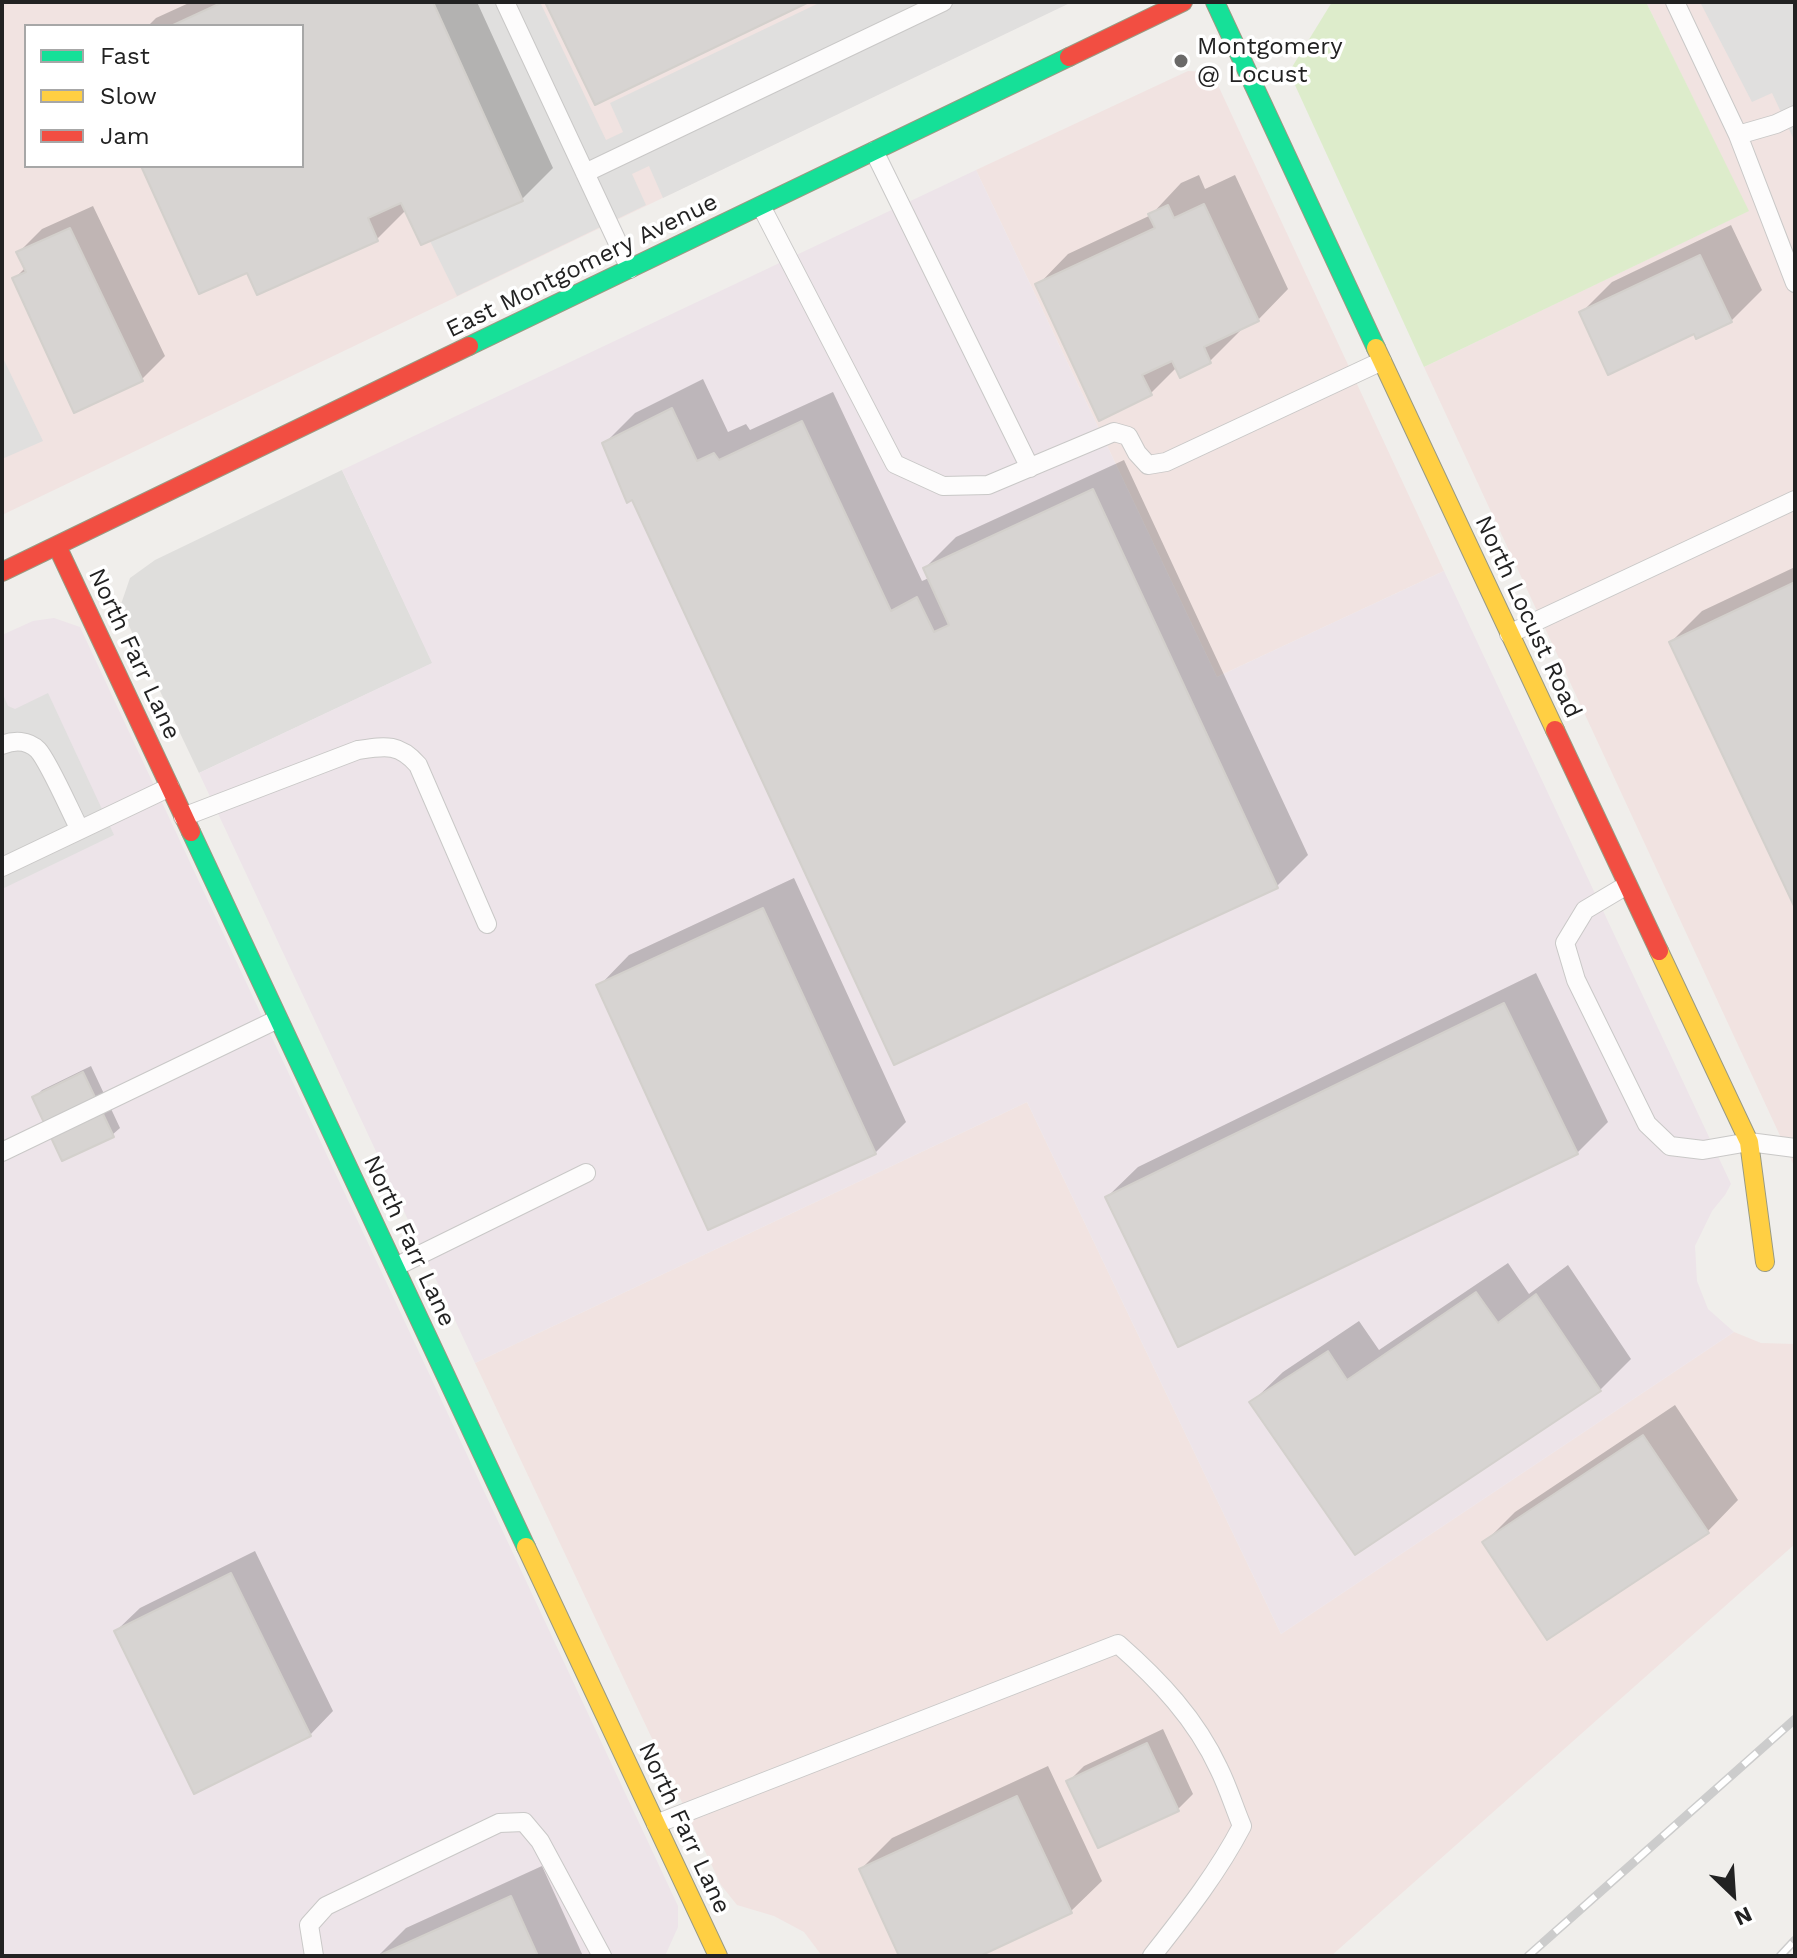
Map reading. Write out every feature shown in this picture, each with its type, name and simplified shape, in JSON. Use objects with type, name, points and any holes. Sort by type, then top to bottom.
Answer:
[{"type":"street","name":"East Montgomery Avenue","points":[[2,572],[1183,2]]},
{"type":"street","name":"North Locust Road","points":[[1215,2],[1749,1142],[1765,1262]]},
{"type":"street","name":"North Farr Lane","points":[[57,546],[718,1956]]},
{"type":"lane","points":[[505,2],[630,269]]},
{"type":"lane","points":[[585,173],[943,2]]},
{"type":"lane","points":[[1675,2],[1738,135],[1795,283]]},
{"type":"lane","points":[[1738,135],[1795,115]]},
{"type":"lane","points":[[874,151],[1030,468]]},
{"type":"lane","points":[[761,206],[895,464],[943,486],[988,485],[1114,432],[1128,436],[1148,465],[1166,462],[1382,361]]},
{"type":"lane","points":[[1509,634],[1795,500]]},
{"type":"lane","points":[[2,745],[10,741],[25,742],[39,750],[80,830]]},
{"type":"lane","points":[[183,817],[358,750],[386,746],[407,752],[418,765],[487,924]]},
{"type":"lane","points":[[2,867],[170,787]]},
{"type":"lane","points":[[1627,885],[1585,910],[1565,943],[1576,980],[1647,1124],[1670,1146],[1703,1150],[1749,1142],[1795,1148]]},
{"type":"lane","points":[[2,1152],[278,1019]]},
{"type":"lane","points":[[395,1267],[586,1173]]},
{"type":"lane","points":[[656,1824],[1118,1644],[1158,1680],[1191,1721],[1219,1768],[1242,1826],[1226,1858],[1152,1956]]},
{"type":"lane","points":[[314,1956],[309,1925],[326,1906],[499,1823],[524,1822],[540,1841],[602,1956]]},
{"type":"shaded area","points":[[2,2],[1071,2],[2,515]]},
{"type":"shaded area","points":[[433,2],[540,2],[606,140],[623,132],[610,103],[821,2],[1072,2],[663,198],[649,166],[632,174],[646,205],[457,296],[430,241],[523,200]]},
{"type":"shaded area","points":[[1646,2],[1795,2],[1795,1168],[1424,367],[1748,211]]},
{"type":"shaded area","points":[[1700,2],[1795,2],[1795,142],[1772,93],[1752,102]]},
{"type":"shaded area","points":[[1188,71],[1208,72],[1216,81],[1444,571],[1217,677],[976,170]]},
{"type":"shaded area","points":[[976,170],[1217,677],[1444,571],[1731,1184],[1712,1211],[1695,1246],[1697,1281],[1708,1309],[1734,1332],[1281,1634],[1027,1102],[475,1363],[199,773],[432,663],[342,470]]},
{"type":"shaded area","points":[[2,356],[43,441],[2,459]]},
{"type":"shaded area","points":[[342,470],[433,663],[199,773],[120,607],[130,578],[155,560]]},
{"type":"shaded area","points":[[54,618],[80,627],[678,1906],[678,1927],[665,1956],[2,1956],[2,635],[33,621]]},
{"type":"shaded area","points":[[2,692],[8,706],[15,709],[48,693],[114,835],[2,889]]},
{"type":"shaded area","points":[[1027,1102],[1281,1634],[1734,1332],[1761,1343],[1795,1344],[1795,1544],[1331,1956],[822,1956],[804,1932],[774,1916],[737,1905],[721,1885],[475,1363]]},
{"type":"green space","points":[[1332,2],[1646,2],[1749,211],[1424,367],[1289,72]]},
{"type":"building","points":[[223,2],[433,2],[523,201],[421,245],[401,203],[368,218],[378,241],[257,295],[247,273],[199,294],[142,168],[304,168],[304,24],[175,24]]},
{"type":"building","points":[[545,2],[809,2],[595,105]]},
{"type":"building","points":[[1204,204],[1259,321],[1204,347],[1211,363],[1180,378],[1172,361],[1142,375],[1152,395],[1099,421],[1035,284],[1155,228],[1148,214],[1168,205],[1174,218]]},
{"type":"building","points":[[70,228],[143,381],[74,413],[12,278],[26,272],[16,252]]},
{"type":"building","points":[[1700,255],[1732,322],[1696,339],[1694,334],[1608,375],[1579,312]]},
{"type":"building","points":[[672,408],[697,461],[714,453],[719,460],[802,421],[891,611],[917,597],[934,632],[949,625],[923,568],[1093,489],[1278,888],[894,1065],[632,500],[627,503],[602,443]]},
{"type":"building","points":[[1795,582],[1795,908],[1669,642]]},
{"type":"building","points":[[763,908],[876,1154],[708,1230],[596,985]]},
{"type":"building","points":[[1504,1003],[1578,1154],[1178,1347],[1105,1197]]},
{"type":"building","points":[[83,1072],[114,1137],[62,1161],[32,1097]]},
{"type":"building","points":[[1476,1292],[1498,1323],[1536,1294],[1601,1391],[1355,1555],[1249,1402],[1328,1351],[1347,1380]]},
{"type":"building","points":[[1643,1435],[1709,1533],[1547,1640],[1482,1542]]},
{"type":"building","points":[[231,1573],[311,1736],[194,1794],[114,1631]]},
{"type":"building","points":[[1147,1743],[1179,1811],[1098,1848],[1066,1781]]},
{"type":"building","points":[[1017,1796],[1072,1913],[980,1956],[899,1956],[859,1869]]},
{"type":"building","points":[[511,1896],[538,1956],[378,1956]]},
{"type":"railway","points":[[1528,1956],[1795,1719]]},
{"type":"railway","points":[[1780,1956],[1795,1940]]},
{"type":"traffic: fast","points":[[1215,2],[1376,348]]},
{"type":"traffic: fast","points":[[469,346],[1069,57]]},
{"type":"traffic: fast","points":[[191,832],[526,1547]]},
{"type":"traffic: slow","points":[[1376,348],[1555,730]]},
{"type":"traffic: slow","points":[[1659,951],[1749,1142],[1765,1262]]},
{"type":"traffic: slow","points":[[526,1547],[718,1956]]},
{"type":"traffic: jam","points":[[1069,57],[1183,2]]},
{"type":"traffic: jam","points":[[2,572],[469,346]]},
{"type":"traffic: jam","points":[[57,546],[191,832]]},
{"type":"traffic: jam","points":[[1555,730],[1659,951]]},
{"type":"place","name":"Montgomery @ Locust","points":[[1181,61]]}]
